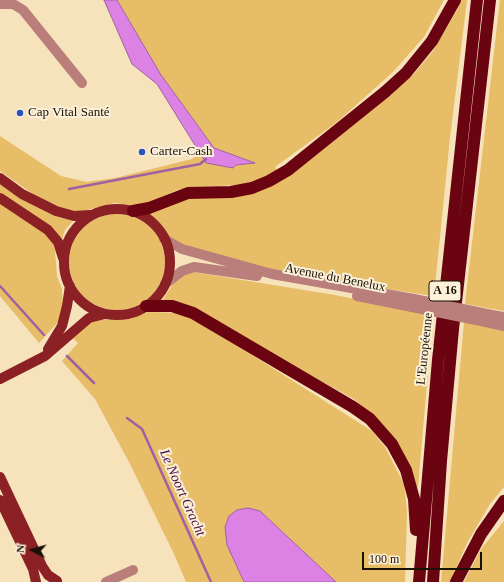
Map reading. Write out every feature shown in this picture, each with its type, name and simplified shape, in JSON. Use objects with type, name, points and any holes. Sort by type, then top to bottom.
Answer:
[{"type":"highway","points":[[133,211],[148,208],[188,193],[226,192],[252,188],[269,181],[288,170],[403,76],[432,41],[455,0]]},
{"type":"highway","name":"L'Européenne","points":[[419,582],[438,360],[477,0]]},
{"type":"highway","name":"L'Européenne","points":[[433,582],[441,460],[453,329],[490,0]]},
{"type":"highway","points":[[146,306],[172,306],[193,313],[359,411],[380,429],[399,455],[413,493],[416,519],[414,582]]},
{"type":"highway","points":[[456,582],[472,549],[488,522],[504,501]]},
{"type":"highway","points":[[472,549],[504,510]]},
{"type":"main road","points":[[0,178],[22,194],[56,211],[74,216],[92,215],[113,209],[133,211],[153,223],[164,239],[170,260],[169,271],[165,284],[157,297],[146,306],[128,314],[106,314],[89,318],[52,350],[35,362],[0,379]]},
{"type":"main road","points":[[0,198],[41,224],[52,234],[58,242],[70,286],[68,306],[60,331],[49,347],[35,362]]},
{"type":"main road","points":[[64,264],[66,247],[72,234],[80,223],[92,215]]},
{"type":"main road","points":[[70,286],[84,303],[95,310],[106,314]]},
{"type":"main road","points":[[0,384],[10,375]]},
{"type":"main road","points":[[0,477],[40,563],[48,575],[58,582]]},
{"type":"main road","points":[[0,500],[33,569],[36,582]]},
{"type":"main road","points":[[49,582],[58,582]]},
{"type":"street","points":[[0,4],[13,4],[23,10],[82,83]]},
{"type":"street","name":"Avenue du Benelux","points":[[164,239],[182,249],[272,274],[487,318],[504,326]]},
{"type":"street","name":"Avenue du Benelux","points":[[165,284],[186,269],[199,267],[413,303]]},
{"type":"street","name":"Avenue du Benelux","points":[[487,318],[504,317]]},
{"type":"street","points":[[106,582],[133,570]]},
{"type":"shaded area","points":[[104,0],[117,0],[161,75],[214,148],[255,163],[236,165],[233,168],[206,163],[157,84],[132,64]]},
{"type":"shaded area","points":[[117,0],[444,0],[424,37],[393,72],[337,122],[275,167],[277,170],[261,179],[240,185],[195,187],[177,190],[148,203],[137,206],[115,203],[79,212],[60,209],[36,196],[0,171],[0,136],[61,176],[86,182],[115,178],[192,159],[200,152],[207,163],[236,165],[253,163],[214,148],[161,75]]},
{"type":"shaded area","points":[[460,0],[467,0],[450,138],[434,296],[278,273],[179,244],[170,238],[162,225],[148,214],[182,199],[266,187],[296,171],[414,74],[433,51],[457,10]]},
{"type":"shaded area","points":[[500,0],[504,0],[504,311],[465,304]]},
{"type":"shaded area","points":[[0,183],[73,221],[65,230],[61,242],[54,229],[0,193]]},
{"type":"shaded area","points":[[0,203],[43,228],[53,243],[57,276],[62,289],[63,306],[60,320],[39,343],[0,296]]},
{"type":"shaded area","points":[[117,214],[135,217],[151,228],[162,244],[165,262],[162,280],[151,296],[135,307],[117,310],[99,307],[83,296],[72,280],[69,262],[72,244],[83,228],[99,217]]},
{"type":"shaded area","points":[[193,272],[335,295],[433,315],[418,487],[416,487],[377,419],[354,399],[295,367],[162,301],[177,278]]},
{"type":"shaded area","points":[[148,312],[180,313],[203,324],[372,431],[385,447],[404,484],[407,510],[405,582],[336,582],[260,511],[227,545],[244,582],[186,582],[130,464],[95,399],[62,361],[78,343],[72,337],[93,320],[129,319]]},
{"type":"shaded area","points":[[464,322],[504,330],[504,487],[490,504],[467,543],[450,582],[441,582]]},
{"type":"shaded area","points":[[248,508],[260,511],[336,582],[244,582],[227,545],[225,527],[229,516],[237,510]]},
{"type":"shaded area","points":[[504,521],[504,582],[464,582],[481,549]]},
{"type":"waterway","points":[[69,189],[200,164],[206,159]]},
{"type":"waterway","name":"Le Noort Gracht","points":[[0,286],[44,335]]},
{"type":"waterway","name":"Le Noort Gracht","points":[[67,356],[94,383]]},
{"type":"waterway","name":"Le Noort Gracht","points":[[127,418],[142,429],[211,582]]},
{"type":"place","name":"Cap Vital Santé","points":[[20,113]]},
{"type":"place","name":"Carter-Cash","points":[[142,152]]}]
